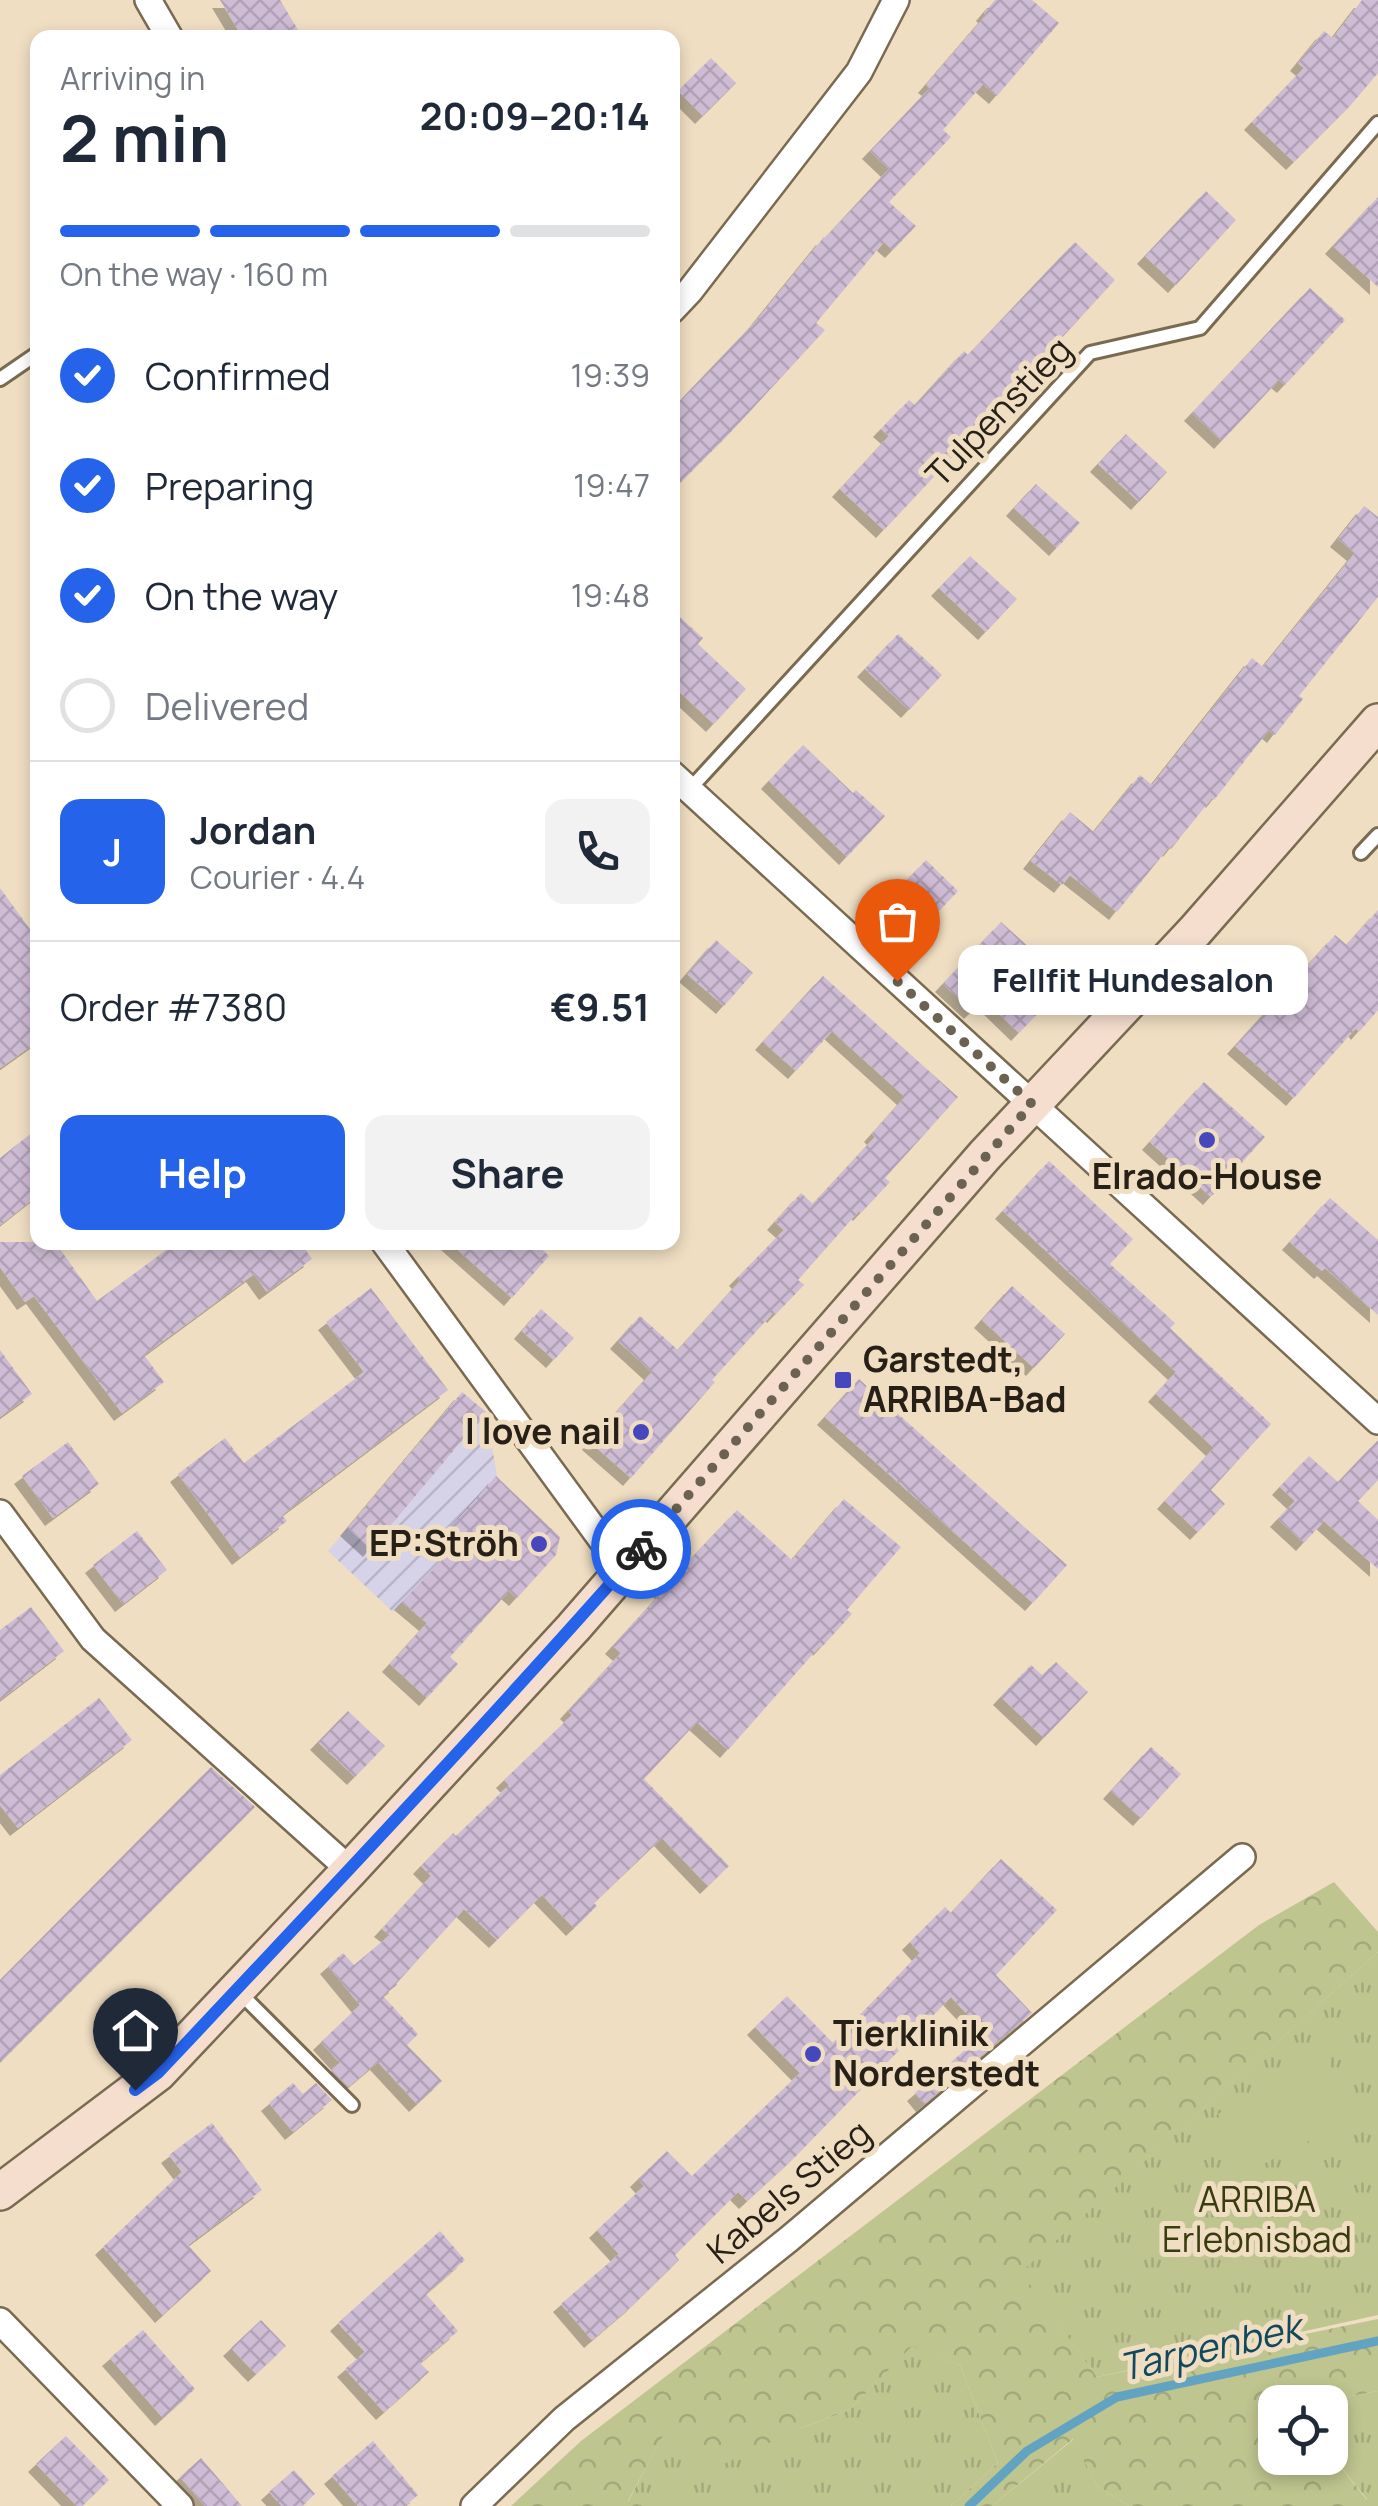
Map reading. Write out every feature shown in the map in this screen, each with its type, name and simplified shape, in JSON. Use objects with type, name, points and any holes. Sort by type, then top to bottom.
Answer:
[{"type":"main road","points":[[0,2192],[158,2073],[350,1870],[560,1641],[1032,1104],[1196,931],[1378,722]]},
{"type":"street","points":[[148,0],[165,30]]},
{"type":"street","points":[[680,302],[858,72],[896,0]]},
{"type":"street","points":[[680,783],[1378,1421]]},
{"type":"street","points":[[390,1250],[624,1569]]},
{"type":"street","points":[[0,1513],[93,1639],[350,1870]]},
{"type":"street","name":"Kabels Stieg","points":[[474,2506],[564,2420],[790,2240],[1242,1857]]},
{"type":"street","points":[[0,2321],[180,2506]]},
{"type":"lane","name":"Tulpenstieg","points":[[680,783],[1090,353],[1200,328],[1378,122]]},
{"type":"lane","points":[[0,378],[30,358]]},
{"type":"lane","points":[[1361,853],[1378,835]]},
{"type":"lane","points":[[237,1990],[352,2105]]},
{"type":"shaded area","points":[[486,1412],[497,1476],[445,1534],[451,1551],[393,1612],[328,1551],[348,1528],[372,1548]]},
{"type":"green space","points":[[1334,1882],[1378,1932],[1378,1952],[1021,2272],[1097,2377],[1378,2319],[1378,2391],[1348,2396],[1348,2385],[1258,2385],[1258,2475],[1347,2475],[1367,2500],[1367,2506],[1129,2506],[1097,2486],[1073,2439],[992,2506],[951,2506],[998,2463],[960,2365],[912,2346],[849,2410],[713,2469],[667,2428],[628,2501],[644,2506],[511,2506],[581,2441],[1259,1925]]},
{"type":"green space","name":"ARRIBA Erlebnisbad","points":[[1378,1952],[1378,2315],[1097,2377],[1020,2272]]},
{"type":"green space","points":[[1326,2058],[1356,2117],[1248,2172],[1218,2114]]},
{"type":"green space","points":[[912,2345],[960,2365],[998,2463],[951,2506],[644,2506],[628,2502],[667,2427],[799,2429],[849,2410]]},
{"type":"green space","points":[[1378,2391],[1378,2506],[1367,2506],[1367,2499],[1347,2475],[1348,2396]]},
{"type":"green space","points":[[1074,2439],[1097,2486],[1129,2506],[992,2506]]},
{"type":"building","points":[[220,0],[280,0],[298,30],[238,30]]},
{"type":"building","points":[[995,0],[1032,0],[1059,23],[997,96],[983,84],[943,130],[951,137],[889,202],[916,226],[893,250],[884,242],[816,323],[825,330],[680,483],[680,401],[756,321],[824,237],[889,169],[870,151],[930,88],[926,85]]},
{"type":"building","points":[[1362,0],[1378,0],[1378,73],[1294,162],[1252,122],[1304,68],[1298,63],[1324,31],[1333,38]]},
{"type":"building","points":[[711,58],[736,83],[703,116],[680,89]]},
{"type":"building","points":[[1206,191],[1236,220],[1176,285],[1145,256]]},
{"type":"building","points":[[1378,197],[1378,287],[1333,246]]},
{"type":"building","points":[[1075,242],[1115,280],[1047,354],[1053,361],[1026,389],[1018,381],[884,530],[840,489],[889,436],[881,429],[909,400],[915,405],[964,351],[968,355]]},
{"type":"building","points":[[1310,288],[1345,320],[1285,385],[1279,380],[1222,441],[1192,413]]},
{"type":"building","points":[[1126,434],[1167,472],[1139,502],[1098,464]]},
{"type":"building","points":[[1036,484],[1080,523],[1057,548],[1014,508]]},
{"type":"building","points":[[1364,506],[1378,517],[1378,597],[1299,696],[1303,699],[1275,735],[1269,730],[1117,912],[1070,875],[1062,885],[1031,861],[1070,812],[1094,832],[1140,775],[1152,785],[1252,658],[1263,667],[1355,553],[1338,539]]},
{"type":"building","points":[[970,556],[1017,599],[986,632],[939,588]]},
{"type":"building","points":[[680,617],[703,638],[698,644],[746,689],[714,724],[680,692]]},
{"type":"building","points":[[898,634],[942,675],[909,710],[865,669]]},
{"type":"building","points":[[803,745],[853,793],[856,790],[885,816],[847,857],[769,781]]},
{"type":"building","points":[[926,860],[958,891],[924,927],[891,897]]},
{"type":"building","points":[[0,888],[30,929],[30,1047],[0,1068]]},
{"type":"building","points":[[1378,910],[1378,1010],[1359,1032],[1356,1028],[1294,1098],[1235,1046],[1335,935],[1347,945]]},
{"type":"building","points":[[1001,922],[1030,948],[1009,971],[1045,1006],[1019,1033],[984,999],[972,1011],[943,984]]},
{"type":"building","points":[[716,940],[753,973],[724,1006],[687,974]]},
{"type":"building","points":[[823,976],[958,1097],[885,1178],[890,1182],[798,1280],[804,1285],[712,1380],[715,1382],[631,1478],[590,1442],[652,1372],[618,1341],[640,1316],[678,1350],[740,1281],[737,1278],[784,1230],[775,1222],[801,1193],[813,1204],[875,1137],[872,1134],[905,1097],[832,1031],[796,1071],[763,1042]]},
{"type":"building","name":"Elrado-House","points":[[1204,1082],[1265,1137],[1211,1197],[1150,1142]]},
{"type":"building","points":[[30,1134],[30,1201],[0,1225],[0,1158]]},
{"type":"building","points":[[1049,1161],[1133,1239],[1110,1264],[1175,1323],[1170,1328],[1271,1424],[1211,1490],[1225,1504],[1198,1532],[1165,1501],[1214,1448],[1156,1394],[1176,1372],[1003,1211]]},
{"type":"building","points":[[1330,1198],[1378,1240],[1378,1315],[1290,1242]]},
{"type":"building","points":[[0,1242],[30,1242],[30,1250],[61,1250],[97,1301],[166,1250],[306,1250],[312,1259],[267,1292],[254,1274],[144,1355],[164,1382],[122,1413],[34,1296],[25,1302],[0,1267]]},
{"type":"building","points":[[458,1250],[543,1250],[549,1256],[512,1298]]},
{"type":"building","points":[[1012,1286],[1065,1334],[1034,1368],[982,1320]]},
{"type":"building","points":[[371,1288],[448,1390],[282,1515],[287,1521],[240,1557],[178,1474],[225,1438],[244,1463],[364,1372],[326,1322]]},
{"type":"building","points":[[541,1309],[574,1338],[554,1360],[522,1331]]},
{"type":"building","points":[[0,1350],[32,1394],[0,1417]]},
{"type":"building","points":[[859,1379],[1067,1565],[1033,1603],[825,1417]]},
{"type":"building","points":[[462,1392],[486,1412],[371,1549],[348,1528]]},
{"type":"building","points":[[1378,1440],[1378,1480],[1358,1501],[1378,1520],[1378,1569],[1324,1521],[1304,1543],[1278,1519],[1295,1501],[1280,1487],[1309,1456],[1338,1482]]},
{"type":"building","points":[[68,1442],[99,1484],[53,1518],[22,1476]]},
{"type":"building","points":[[496,1476],[560,1537],[556,1555],[517,1598],[509,1591],[450,1657],[458,1664],[427,1698],[390,1664],[427,1623],[402,1602],[457,1545],[445,1534]]},
{"type":"building","points":[[844,1499],[901,1547],[847,1610],[852,1614],[728,1750],[697,1722],[644,1779],[729,1866],[708,1886],[662,1838],[594,1903],[597,1906],[574,1928],[542,1895],[497,1940],[464,1909],[383,1996],[418,2034],[407,2045],[442,2081],[417,2104],[378,2062],[348,2087],[331,2070],[340,2063],[321,2042],[360,2005],[328,1966],[343,1953],[354,1965],[390,1935],[382,1929],[431,1876],[421,1866],[509,1785],[504,1780],[572,1715],[568,1711],[621,1653],[613,1646],[737,1510],[792,1560]]},
{"type":"building","points":[[137,1531],[167,1570],[123,1604],[93,1565]]},
{"type":"building","points":[[31,1607],[64,1651],[0,1700],[0,1630]]},
{"type":"building","points":[[1056,1662],[1088,1692],[1044,1738],[1001,1697],[1031,1665],[1042,1675]]},
{"type":"building","points":[[99,1698],[132,1740],[18,1828],[0,1805],[0,1775]]},
{"type":"building","points":[[348,1711],[385,1746],[355,1777],[318,1742]]},
{"type":"building","points":[[1151,1747],[1181,1774],[1141,1818],[1111,1791]]},
{"type":"building","points":[[211,1767],[255,1807],[0,2063],[0,1980]]},
{"type":"building","points":[[1001,1859],[1057,1910],[996,1975],[1032,2013],[924,2104],[915,2093],[985,2033],[951,1997],[796,2156],[747,2201],[738,2192],[675,2255],[679,2260],[592,2340],[561,2304],[619,2254],[597,2230],[644,2186],[638,2179],[667,2151],[692,2176],[800,2073],[755,2027],[787,1996],[833,2043],[920,1953],[910,1942],[945,1907],[951,1913]]},
{"type":"building","points":[[293,2083],[303,2094],[316,2083],[332,2100],[293,2132],[269,2103]]},
{"type":"building","points":[[212,2123],[262,2190],[188,2245],[211,2271],[163,2315],[103,2247],[182,2172],[169,2155]]},
{"type":"building","points":[[440,2231],[465,2260],[426,2294],[458,2331],[420,2363],[429,2372],[384,2412],[345,2369],[365,2352],[338,2323]]},
{"type":"building","points":[[261,2320],[286,2346],[256,2374],[231,2348]]},
{"type":"building","points":[[143,2330],[195,2389],[163,2418],[110,2358]]},
{"type":"building","points":[[66,2436],[109,2480],[82,2506],[77,2506],[36,2464]]},
{"type":"building","points":[[373,2441],[418,2495],[405,2506],[358,2506],[332,2476]]},
{"type":"building","points":[[201,2458],[242,2506],[205,2506],[180,2477]]},
{"type":"building","points":[[294,2470],[315,2494],[302,2506],[282,2506],[269,2492]]},
{"type":"waterway","name":"Tarpenbek","points":[[969,2506],[1027,2451],[1117,2397],[1378,2341]]},
{"type":"way so far","points":[[641,1549],[1032,1104],[897,981]]},
{"type":"place","name":"Fellfit Hundesalon","points":[[897,981]]},
{"type":"place","name":"Elrado-House","points":[[1207,1140]]},
{"type":"place","name":"Garstedt, ARRIBA-Bad","points":[[843,1380]]},
{"type":"place","name":"I love nail","points":[[641,1432]]},
{"type":"place","name":"EP:Ströh","points":[[539,1544]]},
{"type":"place","name":"Tierklinik Norderstedt","points":[[813,2054]]},
{"type":"route","points":[[135,2090],[158,2073],[350,1870],[641,1549]]}]
